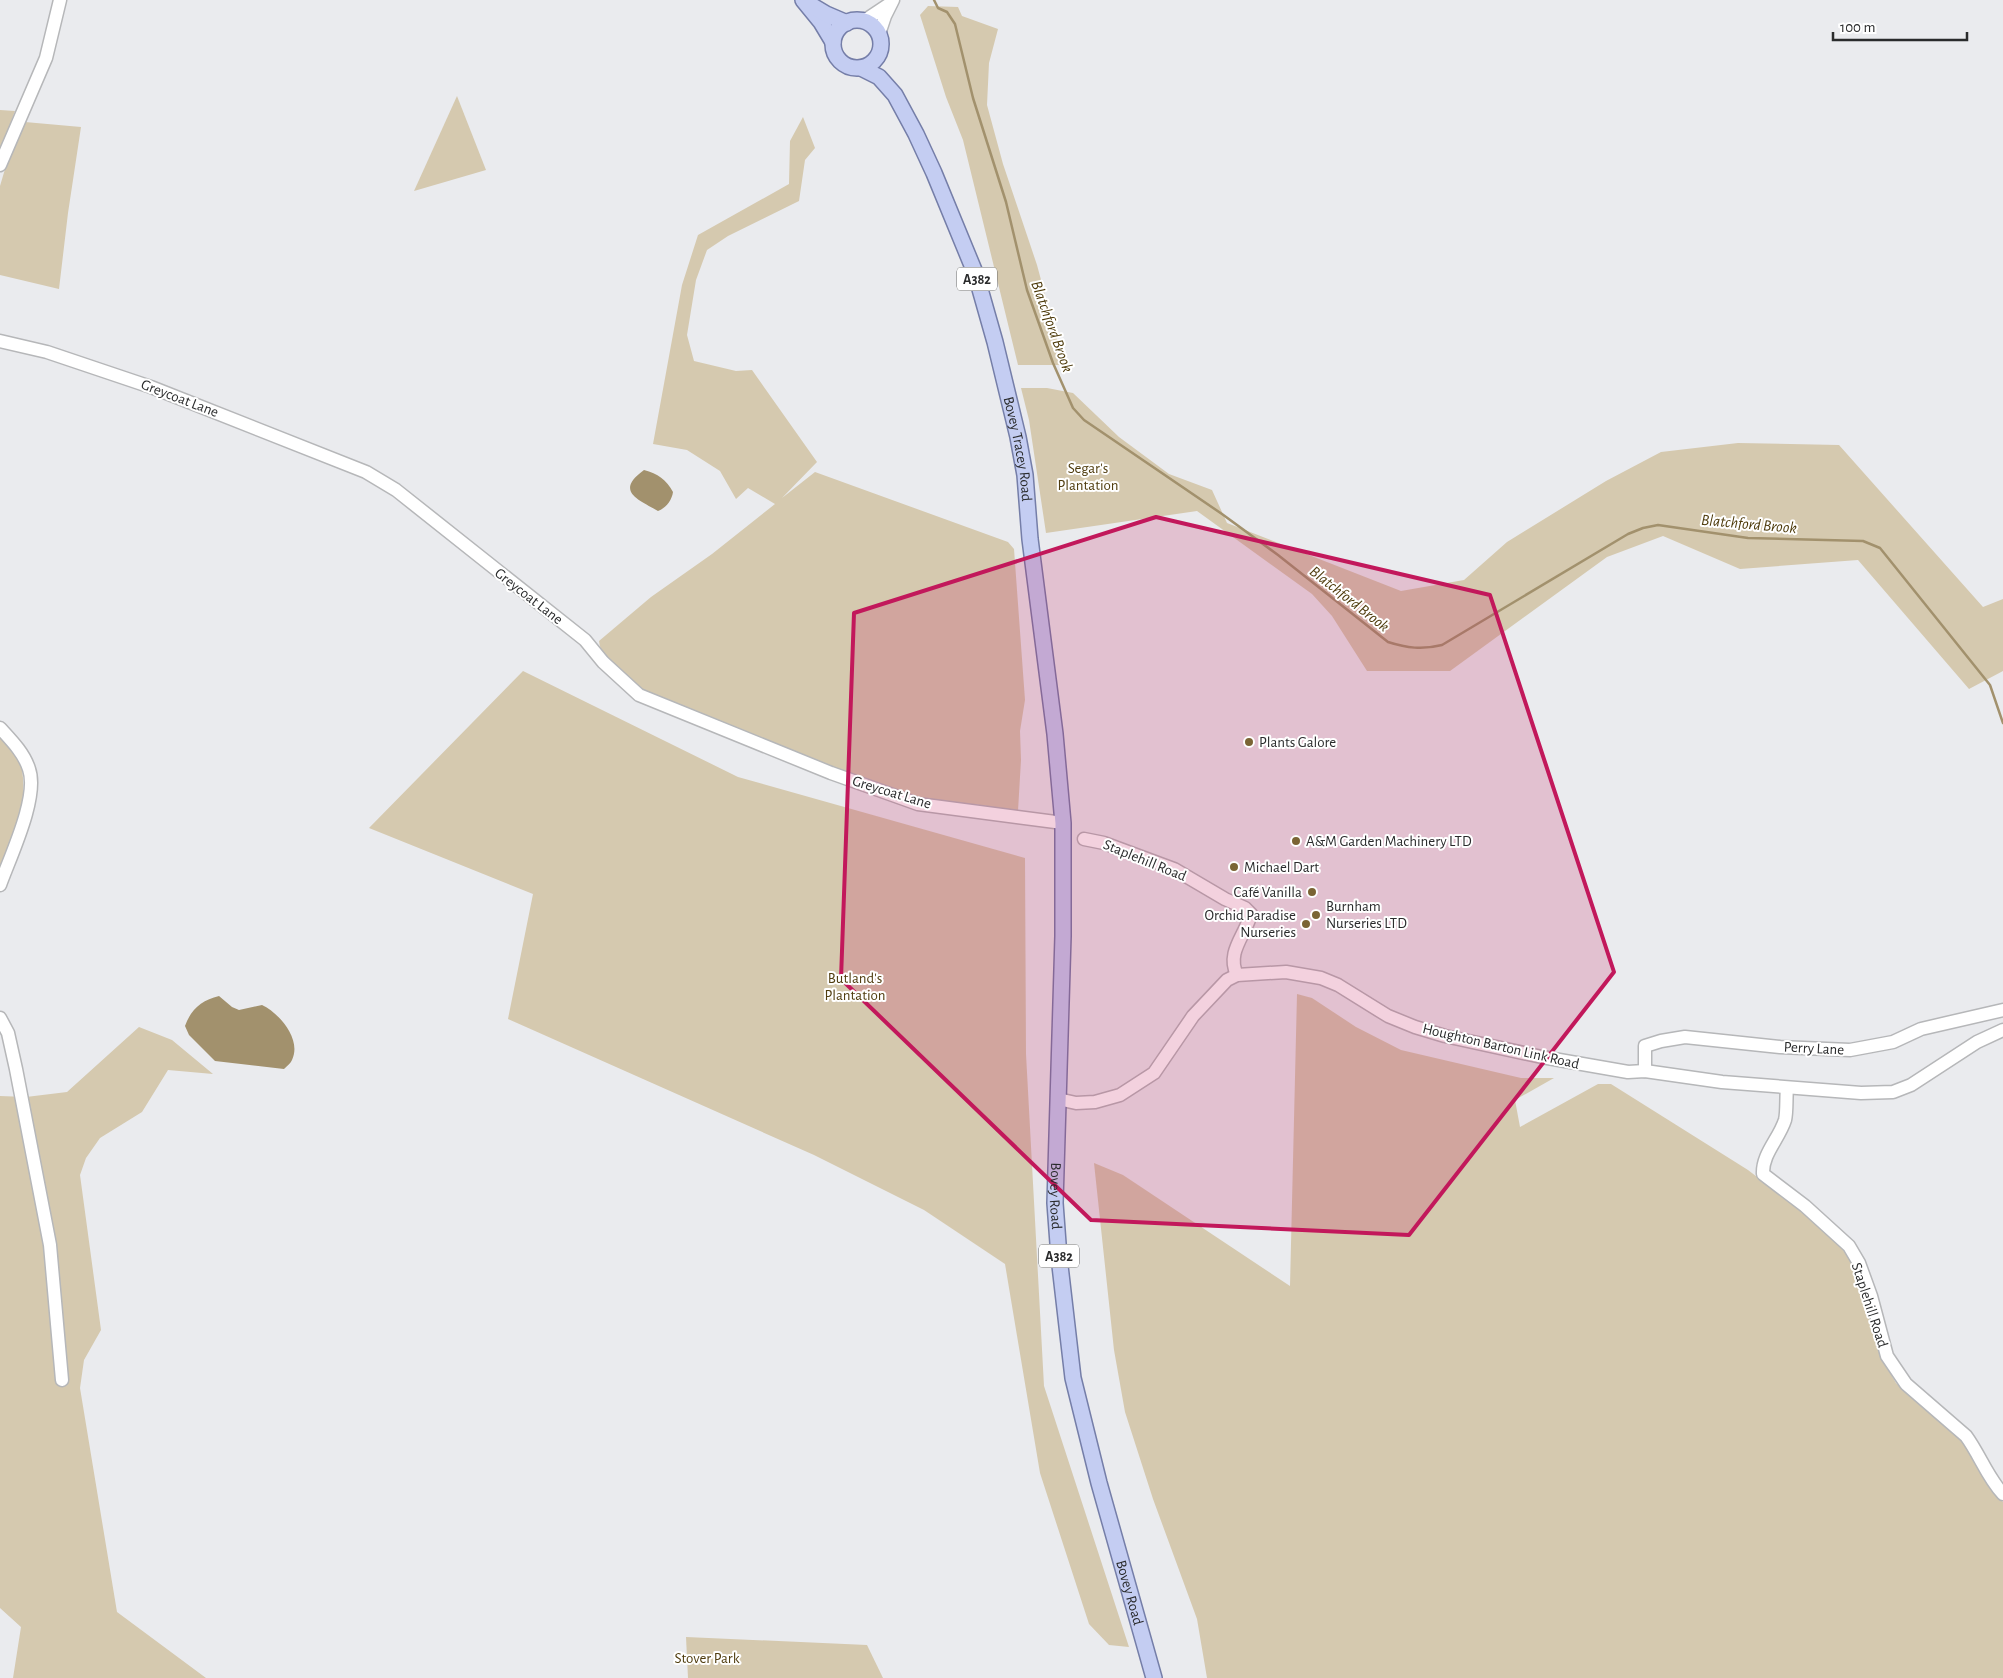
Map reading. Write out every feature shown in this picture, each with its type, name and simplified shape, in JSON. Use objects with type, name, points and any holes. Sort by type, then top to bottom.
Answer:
[{"type":"main road","points":[[805,2],[854,21],[868,23],[879,34],[880,52],[873,62],[861,68],[844,64],[834,52],[833,42],[838,29],[854,21]]},
{"type":"main road","points":[[805,2],[833,42]]},
{"type":"main road","name":"Bovey Tracey Road","points":[[880,52],[886,72],[895,87],[895,95]]},
{"type":"main road","name":"Bovey Tracey Road","points":[[861,68],[879,77],[895,95],[916,134],[976,275],[1006,382],[1025,475],[1030,539],[1056,742],[1063,823]]},
{"type":"main road","name":"Bovey Road","points":[[1063,823],[1063,936],[1055,1203],[1059,1257],[1073,1378],[1099,1482],[1154,1678]]},
{"type":"street","points":[[0,165],[46,58],[60,0]]},
{"type":"street","points":[[854,21],[867,19],[892,2]]},
{"type":"street","points":[[879,34],[892,2]]},
{"type":"street","name":"Greycoat Lane","points":[[0,341],[46,352],[151,387],[342,462],[396,490],[585,640],[603,662],[639,695],[831,773],[918,804],[1063,823]]},
{"type":"street","points":[[0,728],[17,747],[30,770],[30,794],[24,820],[0,885]]},
{"type":"street","name":"Staplehill Road","points":[[1084,839],[1104,843],[1174,869],[1225,899],[1245,908],[1251,914],[1234,955],[1232,965],[1237,975]]},
{"type":"street","name":"Houghton Barton Link Road","points":[[1237,975],[1286,972],[1306,974],[1338,985],[1388,1016],[1415,1027],[1445,1036],[1588,1066],[1628,1072],[1645,1071],[1722,1082],[1862,1094],[1893,1092],[1911,1085],[1977,1042],[2003,1030]]},
{"type":"street","points":[[1058,1099],[1076,1103],[1120,1096],[1154,1073],[1193,1016],[1227,980],[1237,975]]},
{"type":"street","name":"Perry Lane","points":[[1645,1071],[1645,1046],[1661,1041],[1685,1037],[1780,1047],[1850,1050],[1893,1042],[1921,1028],[2003,1010]]},
{"type":"street","points":[[0,1018],[8,1033],[16,1068],[50,1245],[62,1380]]},
{"type":"street","name":"Staplehill Road","points":[[1787,1088],[1785,1118],[1762,1165],[1763,1174],[1805,1206],[1849,1246],[1859,1263],[1871,1296],[1887,1356],[1906,1384],[1966,1436],[1974,1446],[1991,1479],[2003,1494]]},
{"type":"highlighted area","points":[[1156,517],[1490,595],[1614,972],[1409,1235],[1091,1220],[841,979],[854,613]]},
{"type":"green space","points":[[928,6],[958,7],[962,16],[998,29],[989,63],[987,105],[1003,164],[1037,265],[1064,365],[1018,365],[963,140],[946,97],[920,15]]},
{"type":"green space","points":[[457,96],[486,170],[414,191]]},
{"type":"green space","points":[[0,110],[15,111],[0,151]]},
{"type":"green space","points":[[803,117],[815,148],[805,160],[799,201],[728,236],[707,250],[696,280],[687,335],[694,361],[736,371],[752,370],[817,462],[782,498],[815,472],[1008,542],[1014,549],[1025,700],[1020,731],[1021,760],[1018,811],[974,804],[964,807],[913,797],[876,786],[642,691],[610,663],[601,649],[599,641],[651,597],[712,554],[775,504],[748,488],[736,499],[720,471],[687,450],[653,444],[682,285],[698,235],[789,184],[790,141]]},
{"type":"green space","points":[[25,122],[81,127],[59,289],[0,275],[0,186],[8,159]]},
{"type":"green space","name":"Segar's Plantation","points":[[1021,388],[1047,388],[1073,393],[1119,437],[1169,474],[1212,490],[1227,523],[1401,591],[1464,580],[1507,542],[1606,481],[1661,452],[1738,443],[1839,445],[1983,607],[2003,599],[2003,671],[1969,689],[1858,560],[1740,569],[1663,536],[1607,557],[1450,671],[1367,671],[1332,616],[1312,594],[1197,511],[1046,533],[1029,420]]},
{"type":"green space","name":"Butland's Plantation","points":[[523,671],[738,777],[1025,858],[1026,1054],[1044,1386],[1129,1647],[1109,1645],[1089,1624],[1040,1473],[1005,1264],[924,1210],[814,1155],[508,1019],[533,894],[369,828]]},
{"type":"green space","points":[[0,734],[10,746],[22,770],[23,796],[18,821],[0,870]]},
{"type":"green space","points":[[1297,994],[1312,998],[1356,1027],[1401,1050],[1521,1078],[1554,1078],[1515,1100],[1520,1127],[1598,1084],[1611,1084],[1748,1170],[1826,1230],[1852,1261],[1866,1299],[1872,1331],[1881,1357],[1896,1383],[1965,1442],[1972,1459],[1992,1490],[2003,1502],[2003,1678],[1207,1678],[1197,1619],[1153,1499],[1125,1412],[1114,1350],[1094,1163],[1123,1175],[1290,1286]]},
{"type":"green space","points":[[139,1027],[172,1040],[213,1074],[168,1070],[142,1112],[100,1138],[86,1158],[80,1175],[101,1330],[84,1360],[80,1388],[117,1612],[206,1678],[13,1678],[21,1627],[0,1608],[0,1096],[26,1097],[67,1092]]},
{"type":"green space","name":"Stover Park","points":[[686,1637],[867,1645],[883,1678],[688,1678]]},
{"type":"shaded area","points":[[644,470],[661,478],[673,492],[668,503],[658,511],[637,498],[630,489],[635,477]]},
{"type":"shaded area","points":[[219,996],[232,1007],[239,1010],[262,1005],[282,1020],[294,1044],[292,1060],[284,1069],[215,1061],[189,1035],[185,1026],[190,1015],[202,1003]]},
{"type":"waterway","name":"Blatchford Brook","points":[[934,0],[938,8],[947,12],[955,24],[973,98],[1006,202],[1027,290],[1053,363],[1073,408],[1084,420],[1222,514],[1278,555],[1388,642],[1415,648],[1442,645],[1628,534],[1643,528],[1658,525],[1748,538],[1863,541],[1880,548],[1990,685],[2003,723]]},
{"type":"place","name":"Plants Galore","points":[[1249,742]]},
{"type":"place","name":"A&M Garden Machinery LTD","points":[[1296,841]]},
{"type":"place","name":"Michael Dart","points":[[1234,867]]},
{"type":"place","name":"Café Vanilla","points":[[1312,892]]},
{"type":"place","name":"Burnham Nurseries LTD","points":[[1316,915]]},
{"type":"place","name":"Orchid Paradise Nurseries","points":[[1306,924]]}]
